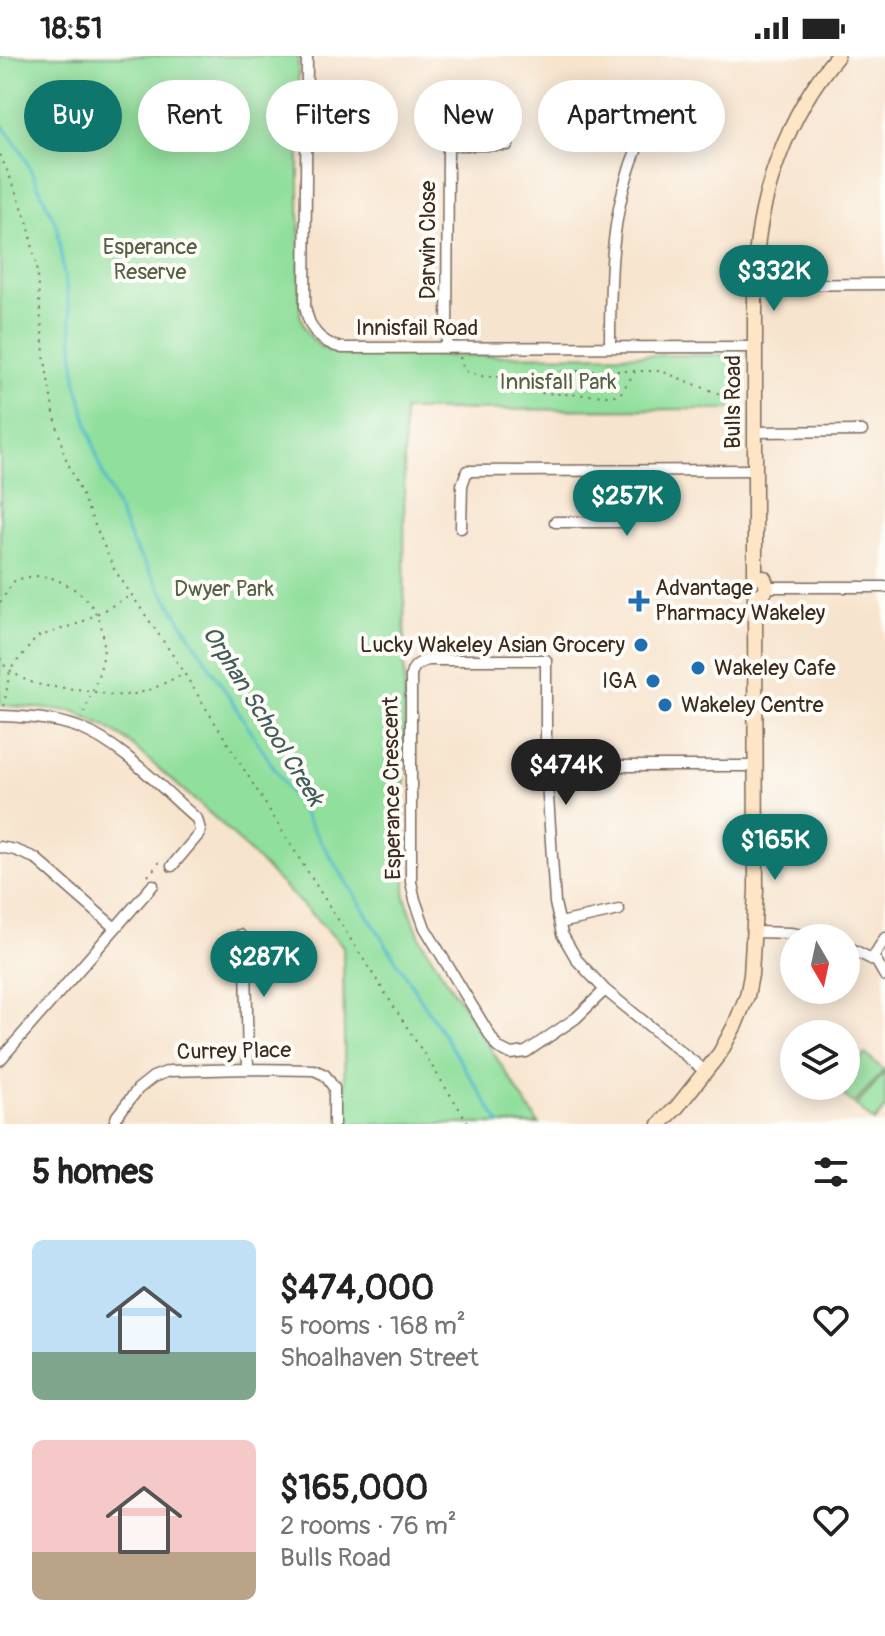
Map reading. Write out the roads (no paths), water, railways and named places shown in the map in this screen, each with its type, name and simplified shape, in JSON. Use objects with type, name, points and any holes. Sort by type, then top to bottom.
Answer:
[{"type":"street","name":"Innisfail Road","points":[[307,56],[305,306],[308,322],[323,341],[342,348],[755,347]]},
{"type":"street","name":"Bulls Road","points":[[755,576],[755,285],[760,226],[783,147],[833,57]]},
{"type":"street","name":"Darwin Close","points":[[448,152],[453,348]]},
{"type":"street","points":[[610,347],[614,236],[626,176],[636,152]]},
{"type":"street","points":[[755,285],[885,284]]},
{"type":"street","points":[[754,432],[862,431]]},
{"type":"street","points":[[461,528],[462,485],[467,471],[755,470]]},
{"type":"street","points":[[555,522],[622,522],[621,471]]},
{"type":"street","points":[[755,576],[764,578],[767,587],[762,596],[755,597],[747,591],[746,584],[755,576]]},
{"type":"street","points":[[767,587],[885,587]]},
{"type":"street","points":[[660,1124],[720,1053],[747,996],[751,975],[755,932],[755,597]]},
{"type":"street","name":"Esperance Crescent","points":[[546,766],[546,660],[429,660],[416,665],[411,676],[411,882],[420,918],[431,939],[497,1047],[511,1054],[526,1052],[576,1018],[605,990]]},
{"type":"street","points":[[2,716],[39,718],[80,728],[123,754],[197,819],[199,834],[172,866]]},
{"type":"street","points":[[706,1072],[605,990],[577,960],[562,934],[555,903],[546,766],[755,766]]},
{"type":"street","points":[[0,847],[35,858],[115,928]]},
{"type":"street","points":[[0,1058],[153,885]]},
{"type":"street","points":[[560,923],[619,910]]},
{"type":"street","points":[[755,932],[780,933]]},
{"type":"street","points":[[240,935],[246,959],[248,1069]]},
{"type":"street","points":[[872,959],[885,938]]},
{"type":"street","points":[[860,953],[877,962],[885,976]]},
{"type":"street","name":"Currey Place","points":[[114,1124],[138,1089],[153,1077],[169,1071],[248,1069],[314,1070],[325,1075],[334,1088],[334,1124]]},
{"type":"waterway","name":"Orphan School Creek","points":[[0,122],[22,152],[57,226],[77,386],[100,467],[134,547],[500,1124]]},
{"type":"place","name":"Advantage Pharmacy Wakeley","points":[[639,601]]},
{"type":"place","name":"Lucky Wakeley Asian Grocery","points":[[641,645]]},
{"type":"place","name":"Wakeley Cafe","points":[[698,668]]},
{"type":"place","name":"IGA","points":[[653,681]]},
{"type":"place","name":"Wakeley Centre","points":[[665,705]]},
{"type":"park label","name":"Esperance Reserve","points":[[150,260]]},
{"type":"park label","name":"Innisfall Park","points":[[558,382]]},
{"type":"park label","name":"Dwyer Park","points":[[224,589]]}]
